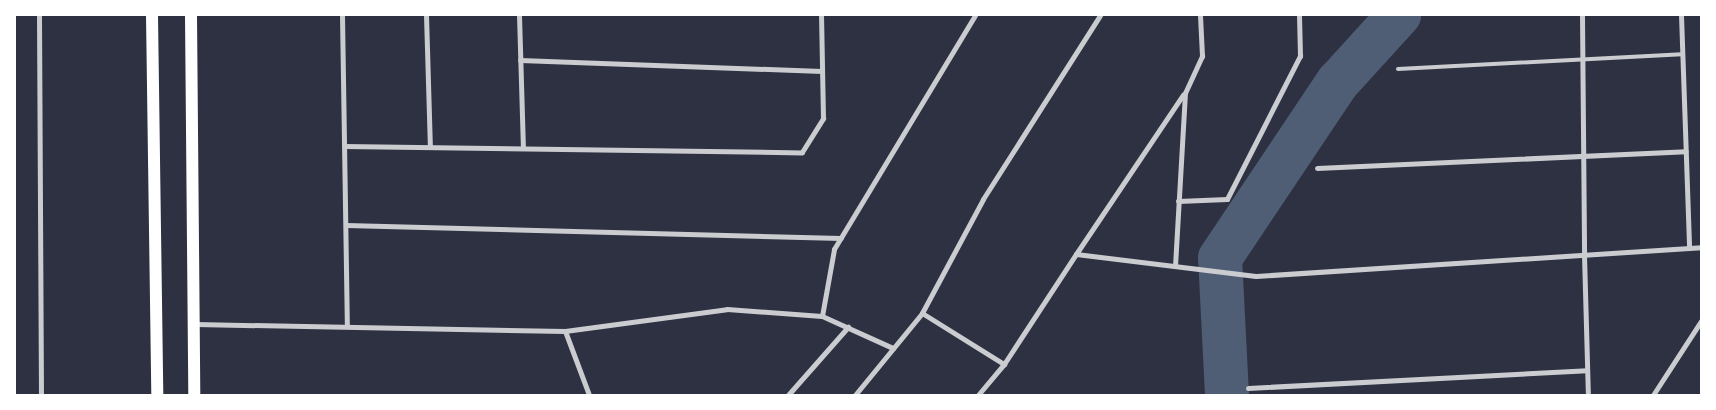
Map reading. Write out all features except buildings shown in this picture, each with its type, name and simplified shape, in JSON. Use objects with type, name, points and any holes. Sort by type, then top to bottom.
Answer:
[{"type":"main road","points":[[152,15],[157,395]]},
{"type":"main road","points":[[191,15],[194,395]]},
{"type":"street","points":[[39,15],[41,395]]},
{"type":"street","points":[[342,15],[347,326]]},
{"type":"street","points":[[426,15],[430,147]]},
{"type":"street","points":[[519,15],[523,148]]},
{"type":"street","points":[[344,146],[802,152],[823,118],[821,15]]},
{"type":"street","points":[[822,316],[834,248],[975,15]]},
{"type":"street","points":[[855,395],[922,313],[984,199],[1100,15]]},
{"type":"street","points":[[978,395],[1004,364],[1185,93],[1202,56],[1200,15]]},
{"type":"street","points":[[1178,201],[1227,199],[1300,56],[1299,15]]},
{"type":"street","points":[[1582,15],[1584,255],[1588,395]]},
{"type":"street","points":[[1681,15],[1689,248]]},
{"type":"street","points":[[520,60],[822,71]]},
{"type":"street","points":[[1176,266],[1185,93]]},
{"type":"street","points":[[1317,168],[1686,152]]},
{"type":"street","points":[[346,225],[841,238]]},
{"type":"street","points":[[1076,254],[1256,276],[1701,247]]},
{"type":"street","points":[[194,324],[564,331],[726,309],[822,316],[893,348]]},
{"type":"street","points":[[922,313],[1004,364]]},
{"type":"street","points":[[1653,395],[1701,321]]},
{"type":"street","points":[[788,395],[848,327]]},
{"type":"street","points":[[564,331],[589,395]]},
{"type":"street","points":[[1248,388],[1587,370]]},
{"type":"lane","points":[[1398,69],[1682,54]]},
{"type":"waterway","points":[[1227,395],[1220,258],[1338,82],[1399,15]]}]
